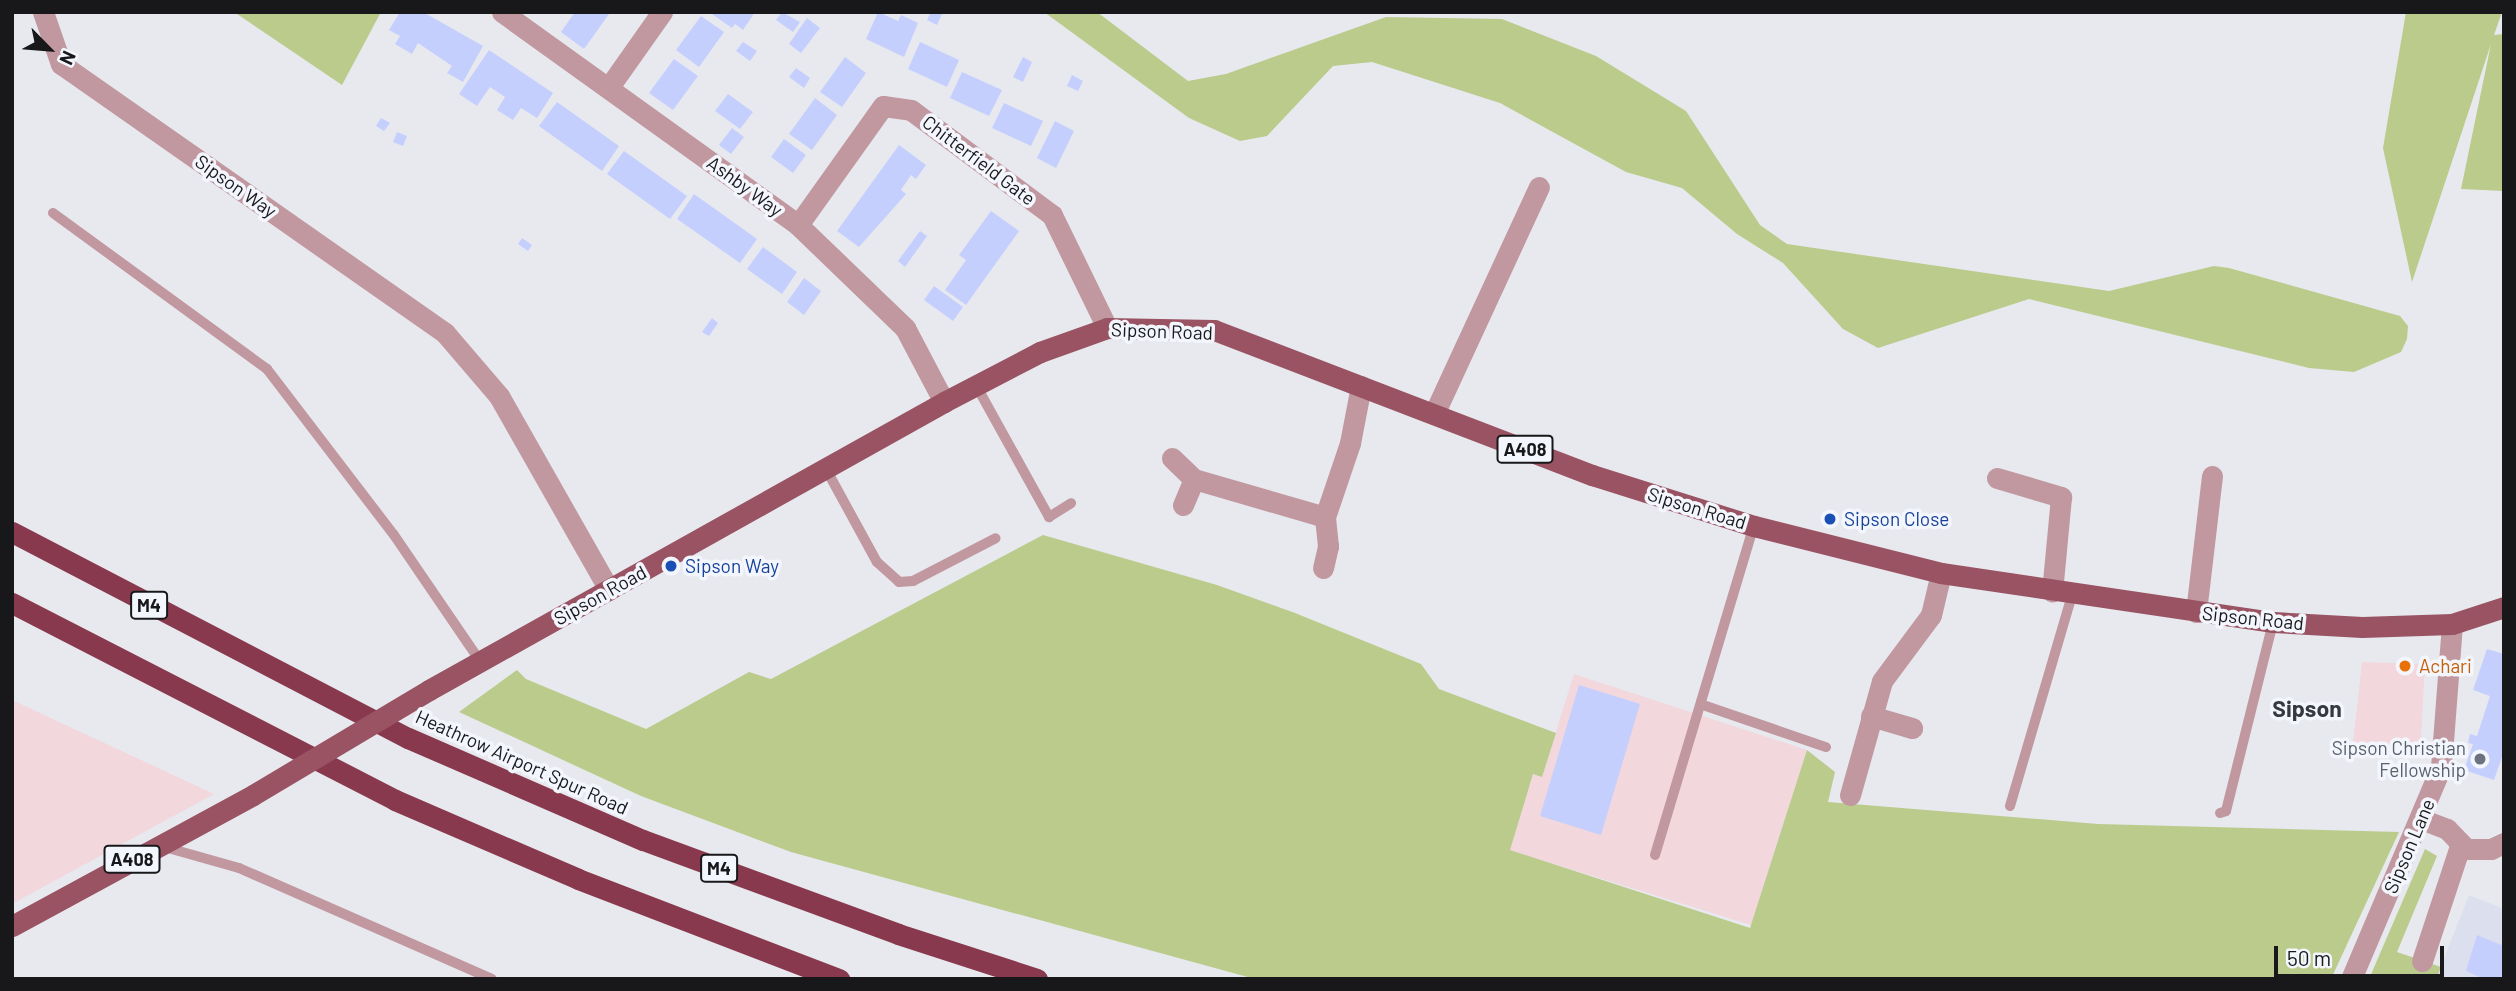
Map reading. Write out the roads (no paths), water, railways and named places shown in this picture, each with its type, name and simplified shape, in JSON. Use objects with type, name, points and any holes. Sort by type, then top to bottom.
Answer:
[{"type":"highway","name":"Heathrow Airport Spur Road","points":[[12,532],[408,738],[643,840],[898,934],[1037,979]]},
{"type":"highway","points":[[12,603],[395,800],[578,879],[839,979]]},
{"type":"main road","name":"Sipson Road","points":[[12,926],[253,795],[480,661],[944,402],[1040,352],[1107,328],[1214,330],[1592,475],[1754,526],[1941,573],[2062,594],[2273,622],[2362,627],[2452,624],[2504,607]]},
{"type":"street","name":"Sipson Way","points":[[43,12],[61,64],[445,333],[499,396],[609,590]]},
{"type":"street","name":"Ashby Way","points":[[502,12],[798,225],[905,328],[944,402]]},
{"type":"street","points":[[609,87],[662,12]]},
{"type":"street","name":"Chitterfield Gate","points":[[798,225],[883,106],[911,110],[1052,215],[1107,328]]},
{"type":"street","points":[[1434,414],[1539,187]]},
{"type":"street","points":[[1323,568],[1328,546],[1325,517],[1350,443],[1361,386]]},
{"type":"street","points":[[1172,458],[1194,479],[1325,517]]},
{"type":"street","points":[[2196,612],[2212,476]]},
{"type":"street","points":[[1997,478],[2062,497],[2062,594]]},
{"type":"street","points":[[1183,505],[1194,479]]},
{"type":"street","points":[[1850,795],[1882,681],[1931,615],[1941,573]]},
{"type":"street","name":"Sipson Lane","points":[[2351,979],[2441,767],[2452,624]]},
{"type":"street","points":[[1871,716],[1912,728]]},
{"type":"street","points":[[2421,819],[2447,829],[2460,846],[2491,849],[2504,843]]},
{"type":"street","points":[[2422,961],[2460,846]]},
{"type":"lane","points":[[53,213],[267,369],[374,507],[480,661]]},
{"type":"lane","points":[[977,387],[1049,517],[1071,503]]},
{"type":"lane","points":[[826,468],[877,562],[899,582],[913,581],[996,538]]},
{"type":"lane","points":[[1654,855],[1703,705],[1754,526]]},
{"type":"lane","points":[[2010,806],[2062,594]]},
{"type":"lane","points":[[2220,813],[2226,811],[2273,622]]},
{"type":"lane","points":[[1703,705],[1826,747]]},
{"type":"lane","points":[[157,845],[239,868],[492,979]]},
{"type":"place","name":"Sipson Close","points":[[1830,519]]},
{"type":"place","name":"Sipson Way","points":[[671,566]]},
{"type":"place","name":"Achari","points":[[2405,666]]},
{"type":"place","name":"Sipson Christian Fellowship","points":[[2480,759]]},
{"type":"district","name":"Sipson","points":[[2307,708]]}]
